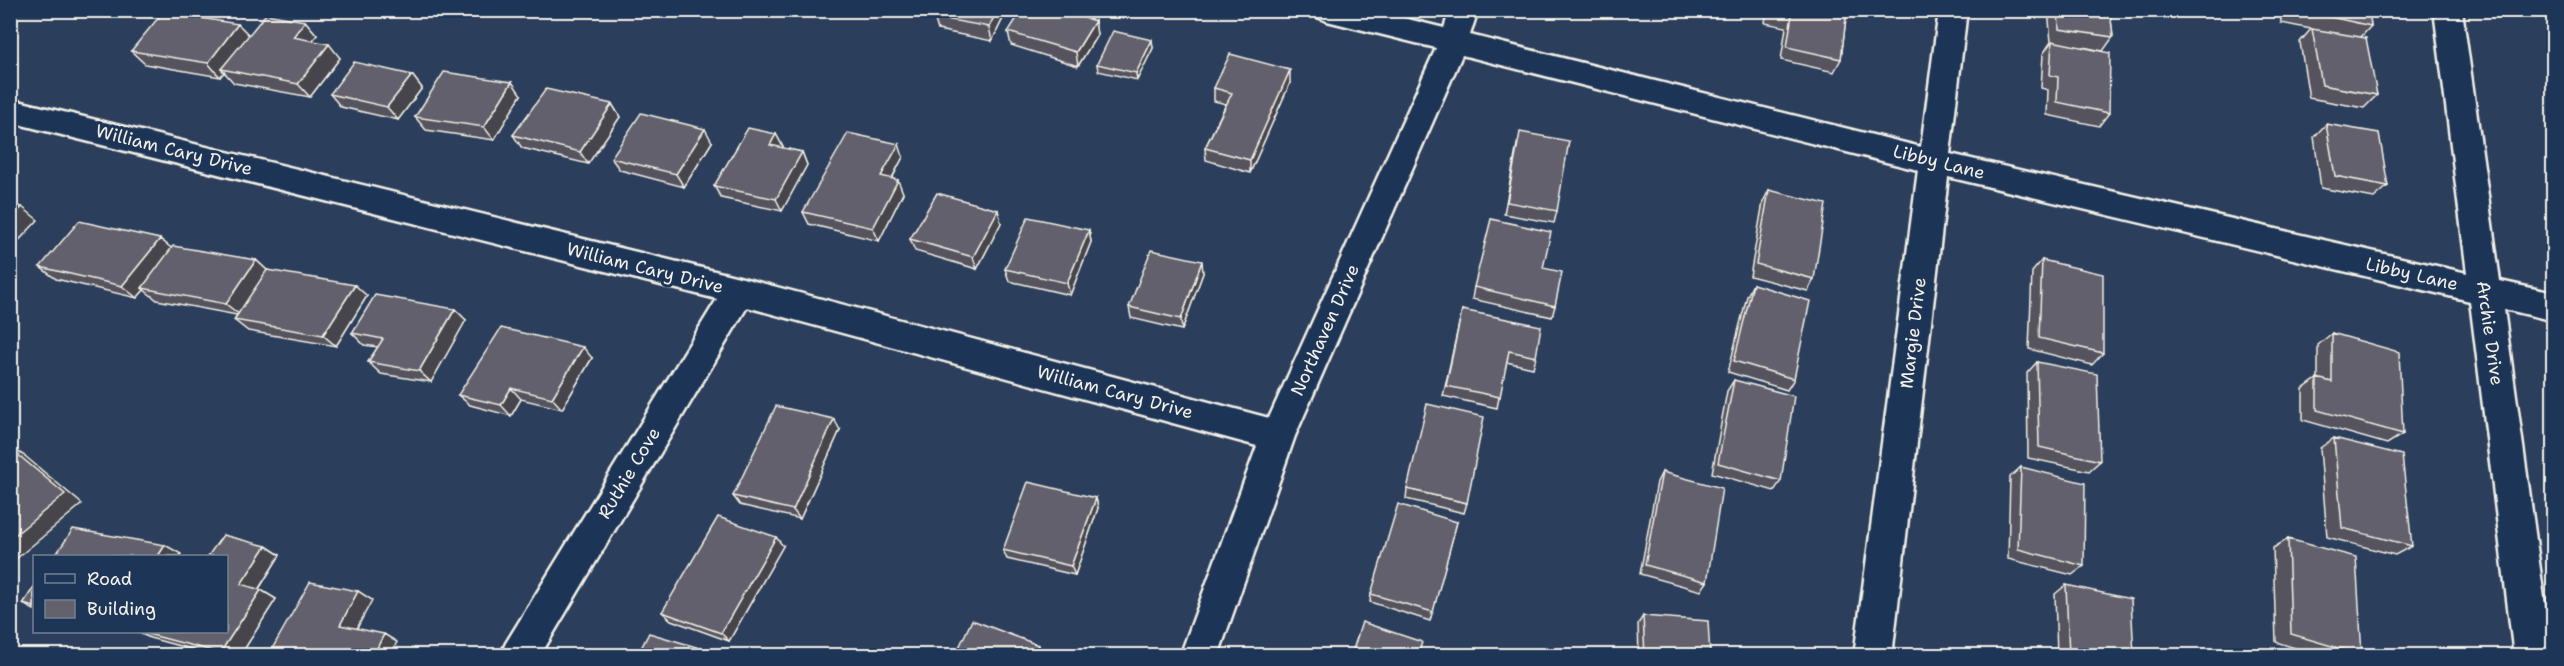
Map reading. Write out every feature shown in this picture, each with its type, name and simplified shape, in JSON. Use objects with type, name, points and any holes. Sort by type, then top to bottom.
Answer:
[{"type":"street","name":"Libby Lane","points":[[1327,10],[1934,162],[2553,307]]},
{"type":"street","name":"Northaven Drive","points":[[1199,656],[1278,436],[1454,41],[1464,10]]},
{"type":"street","name":"Margie Drive","points":[[1873,656],[1953,10]]},
{"type":"street","name":"Archie Drive","points":[[2448,10],[2533,656]]},
{"type":"street","name":"William Cary Drive","points":[[10,110],[739,291],[1278,436]]},
{"type":"street","name":"Ruthie Cove","points":[[519,656],[739,291]]},
{"type":"building","points":[[937,10],[997,10],[989,27],[934,17]]},
{"type":"building","points":[[1022,10],[1059,10],[1095,21],[1076,52],[1008,32]]},
{"type":"building","points":[[1776,10],[1847,10],[1841,59],[1787,47],[1792,14]]},
{"type":"building","points":[[2058,10],[2110,10],[2113,37],[2059,29]]},
{"type":"building","points":[[2299,10],[2369,10],[2371,26]]},
{"type":"building","points":[[163,12],[238,24],[208,63],[131,51]]},
{"type":"building","points":[[266,14],[305,21],[293,37],[329,44],[298,84],[221,69]]},
{"type":"building","points":[[2312,29],[2366,38],[2377,95],[2322,85]]},
{"type":"building","points":[[1113,31],[1152,40],[1136,73],[1097,64]]},
{"type":"building","points":[[2052,41],[2110,53],[2109,113],[2057,102],[2058,77],[2050,75]]},
{"type":"building","points":[[1230,54],[1290,70],[1250,160],[1205,148],[1232,93],[1214,88]]},
{"type":"building","points":[[354,62],[412,75],[387,107],[330,94]]},
{"type":"building","points":[[444,72],[512,82],[484,127],[415,117]]},
{"type":"building","points":[[546,89],[612,104],[580,152],[513,135]]},
{"type":"building","points":[[641,113],[705,129],[676,174],[611,158]]},
{"type":"building","points":[[2326,124],[2379,133],[2388,186],[2335,176]]},
{"type":"building","points":[[748,128],[776,134],[770,145],[802,152],[776,199],[714,186]]},
{"type":"building","points":[[1520,132],[1569,141],[1557,211],[1507,202]]},
{"type":"building","points":[[848,133],[899,144],[881,176],[898,180],[873,228],[803,212]]},
{"type":"building","points":[[1769,190],[1826,204],[1814,279],[1756,264]]},
{"type":"building","points":[[937,193],[998,210],[973,257],[910,239]]},
{"type":"building","points":[[10,204],[22,207],[10,220]]},
{"type":"building","points":[[1028,217],[1089,230],[1067,283],[1005,269]]},
{"type":"building","points":[[1491,219],[1551,232],[1543,268],[1562,272],[1555,306],[1474,287]]},
{"type":"building","points":[[79,221],[160,239],[122,286],[40,267]]},
{"type":"building","points":[[173,246],[256,260],[226,304],[142,288]]},
{"type":"building","points":[[1151,250],[1202,261],[1181,319],[1129,307]]},
{"type":"building","points":[[2042,260],[2103,274],[2103,353],[2039,338]]},
{"type":"building","points":[[267,270],[355,285],[323,335],[234,320]]},
{"type":"building","points":[[1753,284],[1810,301],[1794,379],[1734,361]]},
{"type":"building","points":[[375,295],[455,309],[419,371],[368,362],[383,339],[352,333]]},
{"type":"building","points":[[1462,310],[1541,326],[1536,357],[1509,351],[1500,397],[1446,386]]},
{"type":"building","points":[[501,328],[583,347],[552,398],[511,388],[501,405],[458,395]]},
{"type":"building","points":[[2332,333],[2399,352],[2403,434],[2317,410],[2317,378],[2332,382]]},
{"type":"building","points":[[2037,362],[2097,374],[2100,461],[2039,447]]},
{"type":"building","points":[[1734,380],[1794,396],[1781,481],[1718,463]]},
{"type":"building","points":[[1427,404],[1484,417],[1467,503],[1407,489]]},
{"type":"building","points":[[776,406],[834,419],[793,510],[733,496]]},
{"type":"building","points":[[2334,438],[2402,455],[2412,546],[2342,528]]},
{"type":"building","points":[[10,448],[65,494],[10,539]]},
{"type":"building","points":[[2021,467],[2085,483],[2084,566],[2018,549]]},
{"type":"building","points":[[1662,472],[1722,488],[1707,582],[1645,565]]},
{"type":"building","points":[[1028,482],[1096,498],[1071,566],[1003,550]]},
{"type":"building","points":[[1398,504],[1457,522],[1433,612],[1371,594]]},
{"type":"building","points":[[718,517],[776,537],[721,633],[662,612]]},
{"type":"building","points":[[73,529],[165,545],[159,555],[56,555]]},
{"type":"building","points":[[223,535],[266,546],[241,584],[261,590],[220,653],[144,633],[228,633],[228,555],[209,555]]},
{"type":"building","points":[[2288,539],[2356,557],[2362,655],[2291,634]]},
{"type":"building","points":[[310,582],[358,591],[340,625],[384,634],[373,656],[268,656]]},
{"type":"building","points":[[2066,585],[2131,599],[2134,656],[2069,656]]},
{"type":"building","points":[[33,589],[33,607],[23,604]]},
{"type":"building","points":[[1643,616],[1708,621],[1710,656],[1645,656]]},
{"type":"building","points":[[972,620],[1038,645],[1033,656],[955,656]]},
{"type":"building","points":[[1362,622],[1422,642],[1418,656],[1351,656]]},
{"type":"building","points":[[649,633],[703,649],[700,656],[637,656]]}]
